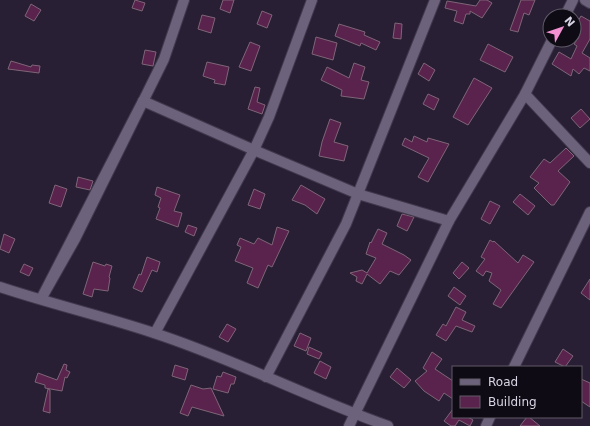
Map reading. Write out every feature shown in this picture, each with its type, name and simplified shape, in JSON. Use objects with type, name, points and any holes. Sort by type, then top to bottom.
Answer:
[{"type":"street","points":[[41,299],[74,239],[164,59],[184,0]]},
{"type":"street","points":[[155,333],[254,150],[269,117],[312,0]]},
{"type":"street","points":[[266,377],[346,224],[436,0]]},
{"type":"street","points":[[585,0],[590,3]]},
{"type":"street","points":[[349,426],[449,221],[525,94],[548,48]]},
{"type":"street","points":[[525,94],[590,163]]},
{"type":"street","points":[[143,101],[358,194],[449,221]]},
{"type":"street","points":[[514,366],[590,212]]},
{"type":"street","points":[[0,287],[155,333],[354,414],[388,426]]},
{"type":"building","points":[[135,0],[145,3],[142,11],[132,8]]},
{"type":"building","points":[[223,0],[234,0],[230,13],[220,9]]},
{"type":"building","points":[[480,0],[487,0],[492,3],[482,18],[470,11],[470,14],[466,14],[463,24],[454,21],[457,11],[445,8],[447,1],[476,6]]},
{"type":"building","points":[[521,0],[535,0],[529,15],[524,13],[518,32],[510,30]]},
{"type":"building","points":[[31,4],[41,10],[34,21],[25,16]]},
{"type":"building","points":[[262,11],[272,15],[267,28],[257,24]]},
{"type":"building","points":[[202,15],[215,18],[211,33],[198,29]]},
{"type":"building","points":[[582,17],[590,21],[590,39],[582,53],[590,58],[590,71],[584,68],[579,74],[573,69],[571,76],[552,64],[559,52],[571,59],[576,48],[582,48]]},
{"type":"building","points":[[395,23],[402,24],[401,39],[393,38]]},
{"type":"building","points":[[339,24],[365,32],[364,35],[380,42],[376,50],[361,43],[360,46],[335,36]]},
{"type":"building","points":[[316,37],[337,43],[333,60],[312,54]]},
{"type":"building","points":[[250,42],[260,46],[251,71],[239,67]]},
{"type":"building","points":[[488,44],[513,57],[505,72],[480,60]]},
{"type":"building","points":[[145,50],[156,52],[153,66],[142,64]]},
{"type":"building","points":[[11,61],[31,67],[32,65],[40,66],[39,73],[8,69]]},
{"type":"building","points":[[207,62],[229,67],[225,85],[214,83],[215,80],[203,76]]},
{"type":"building","points":[[354,63],[365,67],[361,80],[369,82],[364,99],[341,96],[342,90],[321,80],[327,67],[349,78]]},
{"type":"building","points":[[424,63],[435,70],[429,81],[418,74]]},
{"type":"building","points":[[474,78],[492,88],[468,125],[453,117]]},
{"type":"building","points":[[255,87],[260,88],[257,102],[265,105],[262,114],[248,109]]},
{"type":"building","points":[[428,94],[439,99],[434,110],[423,104]]},
{"type":"building","points":[[581,109],[590,119],[580,128],[571,118]]},
{"type":"building","points":[[330,119],[341,123],[334,142],[348,146],[344,161],[319,156]]},
{"type":"building","points":[[414,136],[427,142],[428,138],[449,144],[428,182],[418,177],[429,158],[402,145],[405,138],[412,142]]},
{"type":"building","points":[[566,148],[574,156],[558,171],[570,182],[554,205],[551,205],[534,188],[539,183],[530,177],[544,159],[550,163]]},
{"type":"building","points":[[78,177],[93,181],[90,190],[76,187]]},
{"type":"building","points":[[55,185],[67,189],[61,207],[49,203]]},
{"type":"building","points":[[301,185],[325,199],[317,214],[305,205],[292,200]]},
{"type":"building","points":[[157,187],[180,195],[174,211],[182,213],[178,227],[156,219],[160,208],[158,207],[161,198],[155,195]]},
{"type":"building","points":[[254,189],[265,194],[260,209],[248,205]]},
{"type":"building","points":[[520,194],[535,206],[528,215],[513,202]]},
{"type":"building","points":[[490,201],[500,206],[490,224],[481,219]]},
{"type":"building","points":[[402,214],[414,217],[407,231],[397,226]]},
{"type":"building","points":[[188,225],[197,228],[194,236],[185,232]]},
{"type":"building","points":[[277,227],[289,231],[272,267],[268,265],[258,288],[247,283],[253,268],[235,261],[241,247],[237,245],[240,238],[254,244],[258,238],[272,245]]},
{"type":"building","points":[[378,229],[387,233],[382,244],[411,260],[399,275],[390,271],[380,284],[367,274],[362,284],[356,281],[357,277],[350,273],[362,270],[367,273],[376,258],[366,254],[370,242],[371,243]]},
{"type":"building","points":[[4,234],[15,239],[9,253],[0,249]]},
{"type":"building","points":[[490,240],[493,242],[494,241],[518,263],[523,255],[534,262],[501,308],[493,304],[501,290],[489,281],[492,273],[486,271],[483,276],[476,271],[485,259],[481,257]]},
{"type":"building","points":[[147,257],[160,262],[157,272],[152,270],[142,292],[133,288],[139,274],[141,275]]},
{"type":"building","points":[[93,262],[105,266],[106,264],[112,266],[109,277],[108,291],[94,289],[92,297],[83,294]]},
{"type":"building","points":[[462,262],[469,268],[459,279],[453,273]]},
{"type":"building","points":[[24,264],[33,268],[29,276],[20,272]]},
{"type":"building","points":[[590,279],[590,300],[581,293]]},
{"type":"building","points":[[454,287],[466,296],[460,305],[448,296]]},
{"type":"building","points":[[456,307],[466,312],[462,320],[475,326],[472,332],[456,326],[446,341],[436,335],[443,324],[446,326]]},
{"type":"building","points":[[227,324],[236,329],[228,342],[219,337]]},
{"type":"building","points":[[300,333],[311,338],[306,351],[294,346]]},
{"type":"building","points":[[309,347],[322,353],[319,359],[307,354]]},
{"type":"building","points":[[563,349],[573,356],[566,366],[555,362]]},
{"type":"building","points":[[432,352],[442,359],[435,369],[452,380],[452,398],[444,393],[439,401],[424,391],[415,381],[427,371],[423,368]]},
{"type":"building","points":[[320,361],[331,367],[326,379],[314,373]]},
{"type":"building","points":[[64,364],[67,365],[66,370],[70,372],[67,378],[65,377],[62,391],[45,388],[45,385],[35,382],[38,373],[57,380]]},
{"type":"building","points":[[175,365],[188,369],[185,380],[172,376]]},
{"type":"building","points":[[397,368],[411,380],[404,388],[390,377]]},
{"type":"building","points":[[223,372],[236,377],[234,384],[231,384],[228,393],[213,389],[217,376],[221,377]]},
{"type":"building","points":[[582,379],[590,383],[590,407],[582,402]]},
{"type":"building","points":[[191,385],[203,389],[211,388],[224,416],[192,407],[188,416],[180,413]]},
{"type":"building","points":[[48,389],[50,390],[50,413],[43,411]]},
{"type":"building","points":[[452,410],[452,418],[470,418],[473,420],[470,426],[459,420],[455,426],[451,426],[444,421]]},
{"type":"building","points":[[526,418],[530,418],[540,426],[520,426]]}]
